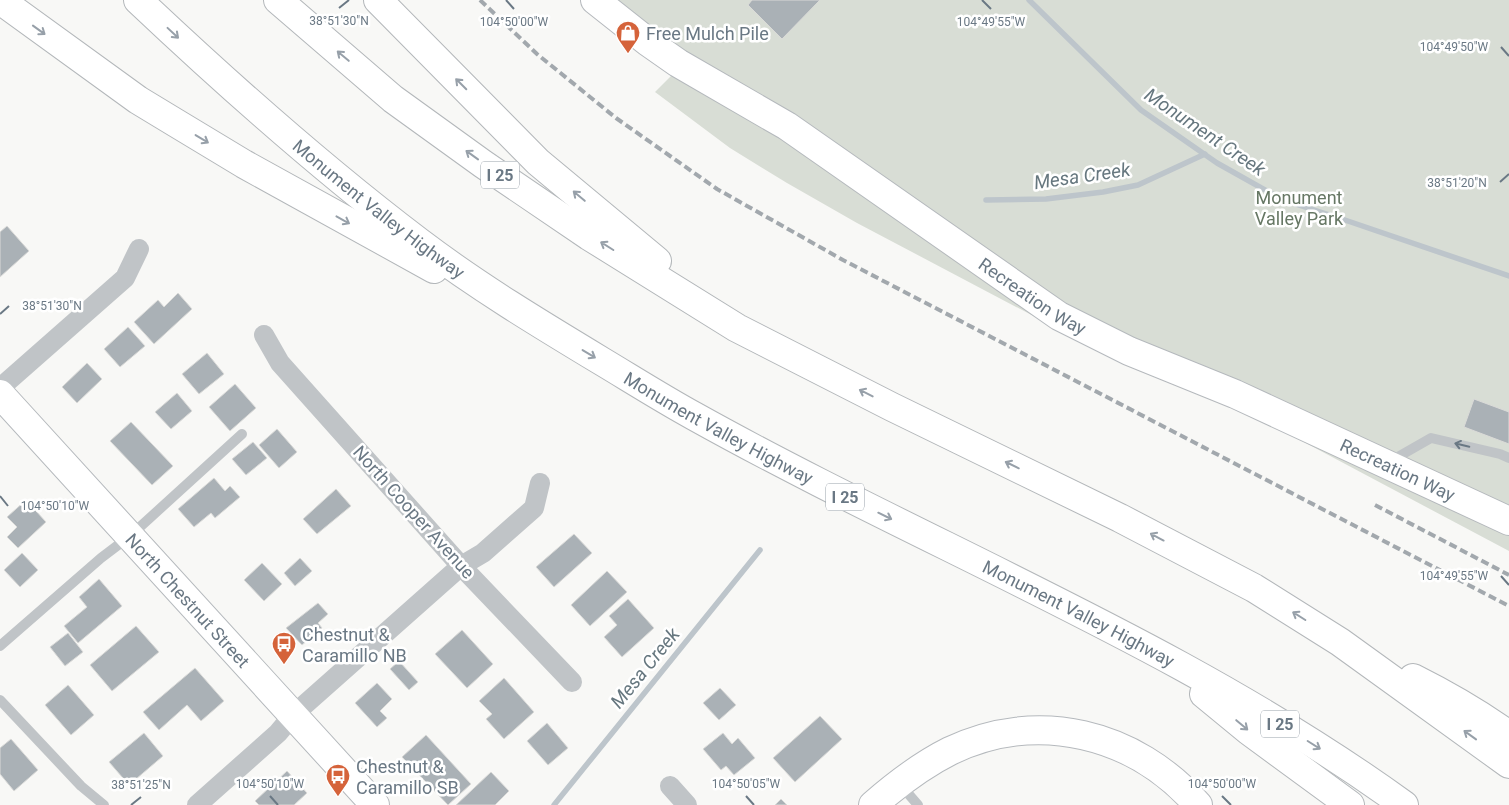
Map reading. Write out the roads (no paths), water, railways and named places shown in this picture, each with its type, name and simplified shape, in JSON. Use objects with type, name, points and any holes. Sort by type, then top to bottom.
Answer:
[{"type":"main road","points":[[0,0],[138,100],[244,164],[386,244],[547,329]]},
{"type":"main road","name":"Monument Valley Highway","points":[[138,0],[222,80],[335,177],[421,243],[547,329],[692,415],[851,500],[1151,649],[1253,707],[1376,785],[1404,805]]},
{"type":"main road","name":"I 25","points":[[278,0],[393,99],[589,236],[737,328],[1120,518],[1254,588],[1340,642],[1509,764]]},
{"type":"main road","points":[[378,0],[538,162],[737,328]]},
{"type":"main road","name":"Recreation Way","points":[[595,0],[678,63],[787,126],[1059,316],[1129,351],[1234,394],[1509,521]]},
{"type":"main road","name":"North Chestnut Street","points":[[0,394],[375,805]]},
{"type":"main road","points":[[1340,642],[1450,697],[1485,717],[1509,734]]},
{"type":"main road","points":[[1151,649],[1249,731],[1350,805]]},
{"type":"main road","points":[[873,805],[920,768],[951,751],[983,738],[1017,731],[1049,730],[1082,734],[1110,742],[1140,756],[1163,772],[1198,805]]},
{"type":"street","points":[[0,388],[125,278],[139,250]]},
{"type":"street","name":"North Cooper Avenue","points":[[264,335],[280,363],[461,566],[572,682]]},
{"type":"street","points":[[197,805],[278,733],[293,715],[461,566],[483,553],[534,508],[540,483]]},
{"type":"street","points":[[670,786],[687,805]]},
{"type":"lane","points":[[0,646],[101,558],[130,536],[242,434]]},
{"type":"lane","points":[[1386,464],[1431,438],[1500,454],[1509,458]]},
{"type":"lane","points":[[0,700],[81,786],[104,805]]},
{"type":"lane","points":[[899,784],[918,805]]},
{"type":"waterway","name":"Monument Creek","points":[[1029,0],[1141,110],[1217,163],[1283,200],[1509,276]]},
{"type":"waterway","name":"Mesa Creek","points":[[986,200],[1046,199],[1103,192],[1138,185],[1205,154]]},
{"type":"waterway","name":"Mesa Creek","points":[[554,805],[760,550]]},
{"type":"railway","points":[[480,0],[537,54],[616,118],[717,189],[843,260],[1509,606]]},
{"type":"railway","points":[[1375,505],[1509,575]]},
{"type":"place","name":"Free Mulch Pile","points":[[628,54]]},
{"type":"place","name":"Chestnut & Caramillo NB","points":[[284,665]]},
{"type":"place","name":"Chestnut & Caramillo SB","points":[[338,797]]},
{"type":"park label","name":"Monument Valley Park","points":[[1299,207]]}]
